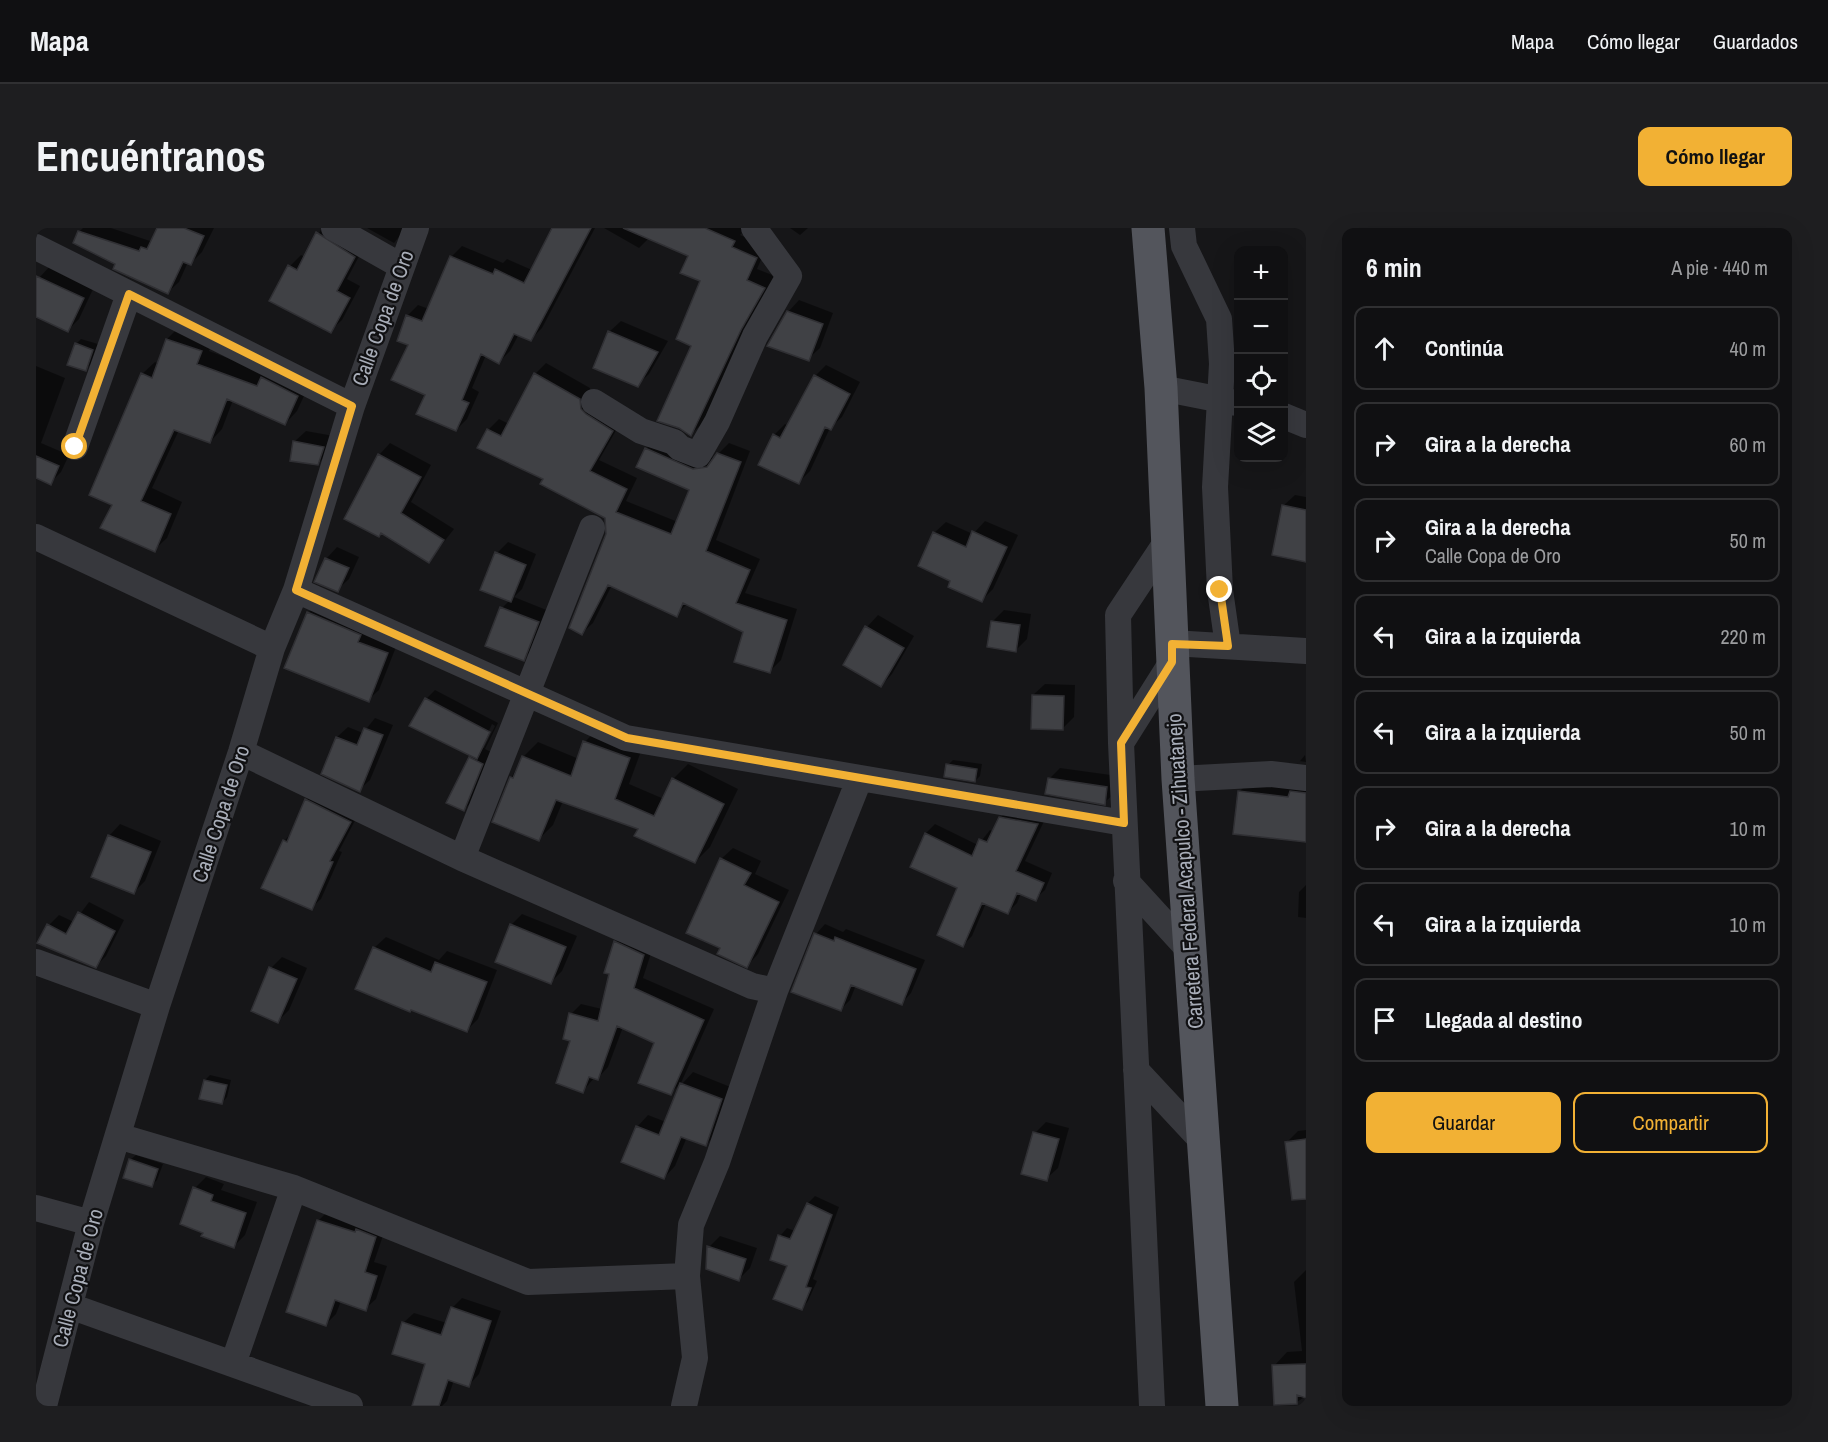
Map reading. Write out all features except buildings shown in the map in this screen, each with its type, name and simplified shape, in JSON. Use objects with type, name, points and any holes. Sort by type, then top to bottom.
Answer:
[{"type":"main road","name":"Carretera Federal Acapulco - Zihuatanejo","points":[[1148,228],[1161,388],[1178,779],[1222,1406]]},
{"type":"street","points":[[334,228],[401,266]]},
{"type":"street","name":"Calle Copa de Oro","points":[[44,1406],[91,1223],[157,1006],[242,753],[272,648],[296,590],[352,406],[416,228]]},
{"type":"street","points":[[594,402],[641,431],[674,442],[680,448],[698,455],[717,422],[755,336],[789,276],[754,228]]},
{"type":"street","points":[[1182,228],[1185,246],[1218,319],[1222,364],[1230,402],[1215,487],[1220,590],[1228,646]]},
{"type":"street","points":[[36,247],[352,406]]},
{"type":"street","points":[[75,447],[129,294]]},
{"type":"street","points":[[1161,388],[1230,402]]},
{"type":"street","points":[[1288,418],[1306,425]]},
{"type":"street","points":[[462,858],[525,693],[592,528]]},
{"type":"street","points":[[36,537],[272,648]]},
{"type":"street","points":[[1152,1406],[1126,881],[1118,615],[1169,538]]},
{"type":"street","points":[[296,590],[627,738],[711,751],[859,780],[1124,823]]},
{"type":"street","points":[[1121,743],[1172,652],[1228,646],[1306,651]]},
{"type":"street","points":[[242,753],[462,858],[752,986],[775,991]]},
{"type":"street","points":[[1178,779],[1271,774],[1306,778]]},
{"type":"street","points":[[684,1406],[694,1358],[687,1276],[691,1225],[717,1162],[775,991],[859,780]]},
{"type":"street","points":[[1126,881],[1190,951]]},
{"type":"street","points":[[36,962],[157,1006]]},
{"type":"street","points":[[1136,1070],[1204,1143]]},
{"type":"street","points":[[118,1136],[294,1188],[528,1282],[687,1276]]},
{"type":"street","points":[[233,1364],[294,1188]]},
{"type":"street","points":[[36,1208],[91,1223]]},
{"type":"street","points":[[70,1306],[350,1406]]},
{"type":"route","points":[[75,447],[129,294],[352,406],[296,590],[627,738],[711,751],[859,780],[1124,823],[1121,743],[1172,662],[1172,644],[1228,646],[1220,590]]}]
